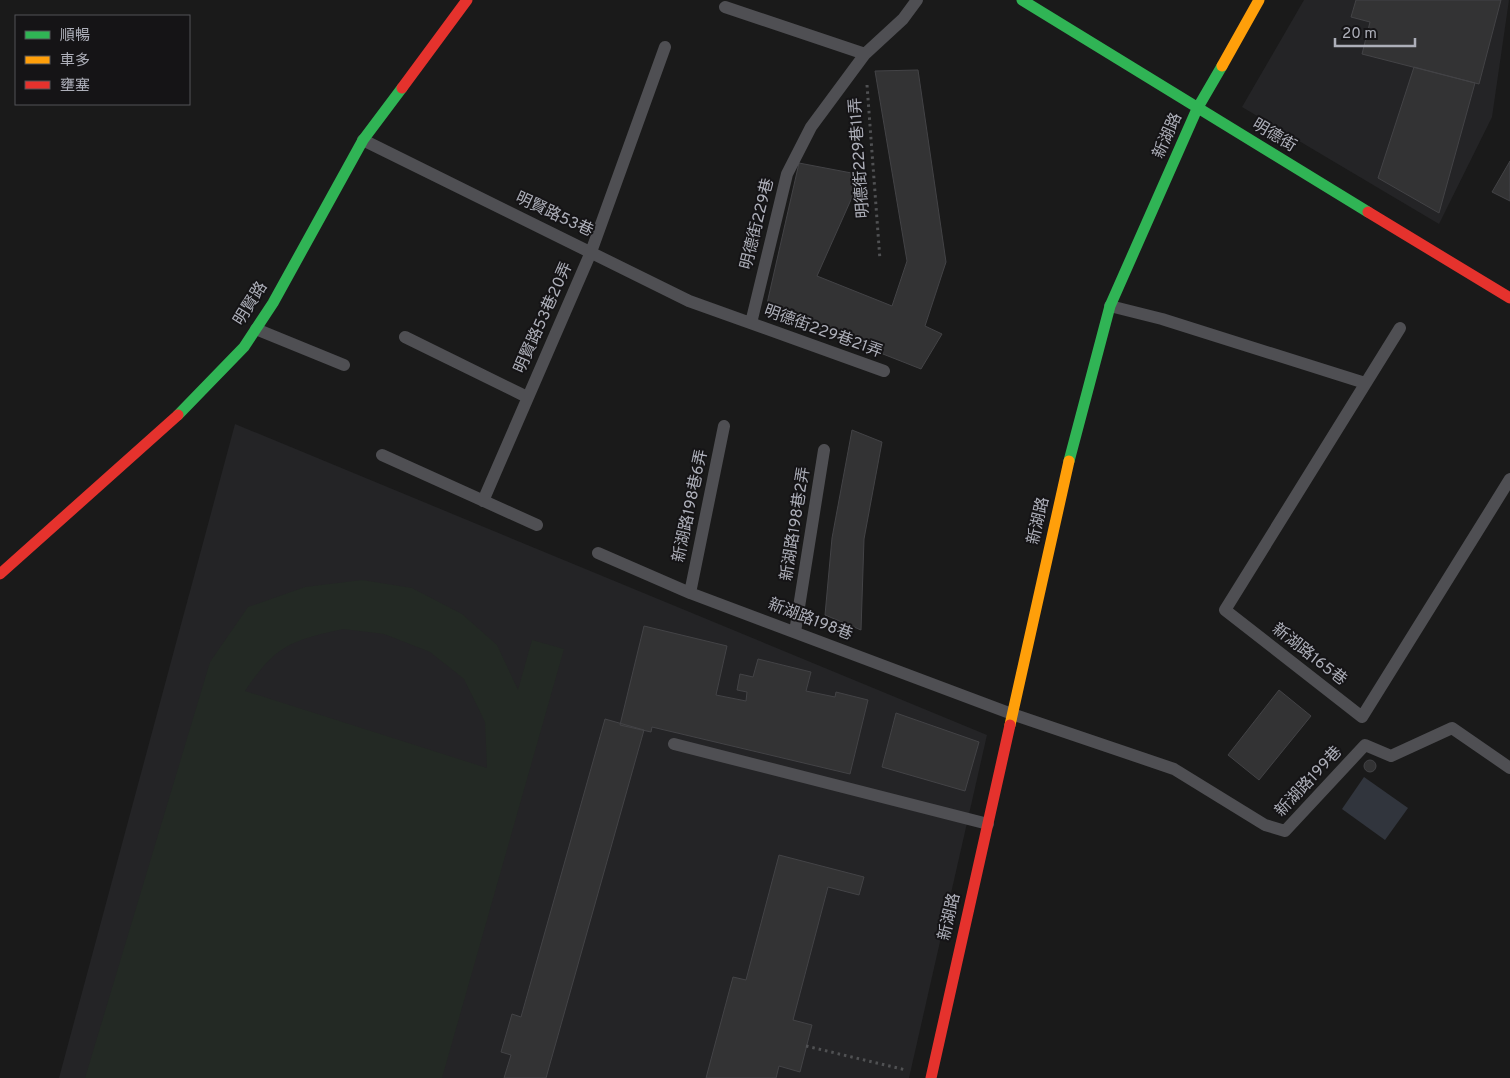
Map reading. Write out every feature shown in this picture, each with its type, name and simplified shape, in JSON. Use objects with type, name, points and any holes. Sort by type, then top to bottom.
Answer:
[{"type":"street","name":"明賢路","points":[[0,574],[170,424],[244,347],[272,303],[363,140],[467,0]]},
{"type":"street","name":"明德街","points":[[1022,0],[1510,298]]},
{"type":"street","name":"新湖路","points":[[931,1077],[1079,418],[1110,306],[1198,109],[1259,0]]},
{"type":"lane","name":"明德街229巷","points":[[751,323],[787,174],[811,127],[865,54],[903,19],[917,0]]},
{"type":"lane","points":[[725,7],[865,54]]},
{"type":"lane","name":"明賢路53巷","points":[[363,140],[591,252],[665,46]]},
{"type":"lane","points":[[591,252],[689,301],[751,323]]},
{"type":"lane","name":"明賢路53巷20弄","points":[[483,501],[591,252]]},
{"type":"lane","points":[[1110,306],[1162,319],[1365,383]]},
{"type":"lane","name":"明德街229巷21弄","points":[[751,323],[884,371]]},
{"type":"lane","name":"新湖路165巷","points":[[1400,328],[1225,610],[1362,717],[1510,479]]},
{"type":"lane","points":[[256,329],[344,365]]},
{"type":"lane","name":"明賢路53巷20弄","points":[[405,337],[527,397]]},
{"type":"lane","name":"新湖路198巷6弄","points":[[690,592],[724,426]]},
{"type":"lane","name":"新湖路198巷2弄","points":[[796,632],[824,450]]},
{"type":"lane","points":[[382,455],[537,525]]},
{"type":"lane","name":"新湖路198巷","points":[[598,553],[690,592],[1012,714]]},
{"type":"lane","name":"新湖路199巷","points":[[1012,714],[1174,769],[1265,825],[1286,831],[1366,744],[1391,756],[1452,728],[1510,768]]},
{"type":"lane","points":[[674,744],[988,824]]},
{"type":"path","name":"明德街229巷11弄","points":[[865,54],[880,260]]},
{"type":"path","points":[[806,1046],[931,1077]]},
{"type":"shaded area","points":[[1304,0],[1509,0],[1492,117],[1439,224],[1242,107]]},
{"type":"shaded area","points":[[235,424],[987,735],[909,1078],[59,1078]]},
{"type":"shaded area","points":[[362,580],[412,588],[462,614],[497,645],[518,690],[532,640],[564,649],[442,1078],[85,1078],[210,662],[248,607],[305,587]],"holes":[[[343,629],[384,634],[430,652],[464,679],[485,722],[487,768],[245,691],[276,654],[297,642]]]},
{"type":"shaded area","points":[[1364,777],[1408,808],[1385,840],[1342,809]]},
{"type":"building","points":[[1356,0],[1501,0],[1479,84],[1362,54],[1370,22],[1351,17]]},
{"type":"building","points":[[1414,67],[1475,83],[1439,213],[1378,178]]},
{"type":"building","points":[[918,70],[946,262],[925,326],[942,334],[921,369],[766,308],[799,163],[862,175],[817,276],[892,306],[907,261],[875,71]]},
{"type":"building","points":[[1510,161],[1510,201],[1492,192]]},
{"type":"building","points":[[852,430],[882,442],[864,539],[861,630],[825,615],[832,538]]},
{"type":"building","points":[[644,626],[727,646],[716,695],[746,701],[747,692],[737,690],[740,674],[753,677],[758,659],[811,672],[806,691],[835,697],[836,692],[868,700],[850,774],[652,727],[651,732],[620,725]]},
{"type":"building","points":[[1279,690],[1311,716],[1259,780],[1228,755]]},
{"type":"building","points":[[896,713],[979,742],[965,791],[882,767]]},
{"type":"building","points":[[605,719],[644,730],[546,1078],[504,1078],[511,1055],[501,1052],[512,1014],[521,1017]]},
{"type":"building","points":[[1370,760],[1376,766],[1370,772],[1364,766]]},
{"type":"building","points":[[779,855],[864,877],[859,895],[828,887],[793,1020],[812,1025],[800,1072],[779,1066],[776,1078],[706,1078],[733,977],[746,980]]},
{"type":"traffic: fast","points":[[1022,0],[1368,212]]},
{"type":"traffic: fast","points":[[1069,461],[1110,306],[1197,109],[1222,66]]},
{"type":"traffic: fast","points":[[178,415],[244,347],[273,303],[363,140],[402,88]]},
{"type":"traffic: slow","points":[[1222,66],[1259,0]]},
{"type":"traffic: slow","points":[[1010,725],[1069,461]]},
{"type":"traffic: jam","points":[[402,88],[467,0]]},
{"type":"traffic: jam","points":[[1368,212],[1510,298]]},
{"type":"traffic: jam","points":[[0,574],[178,415]]},
{"type":"traffic: jam","points":[[931,1078],[1010,725]]}]
